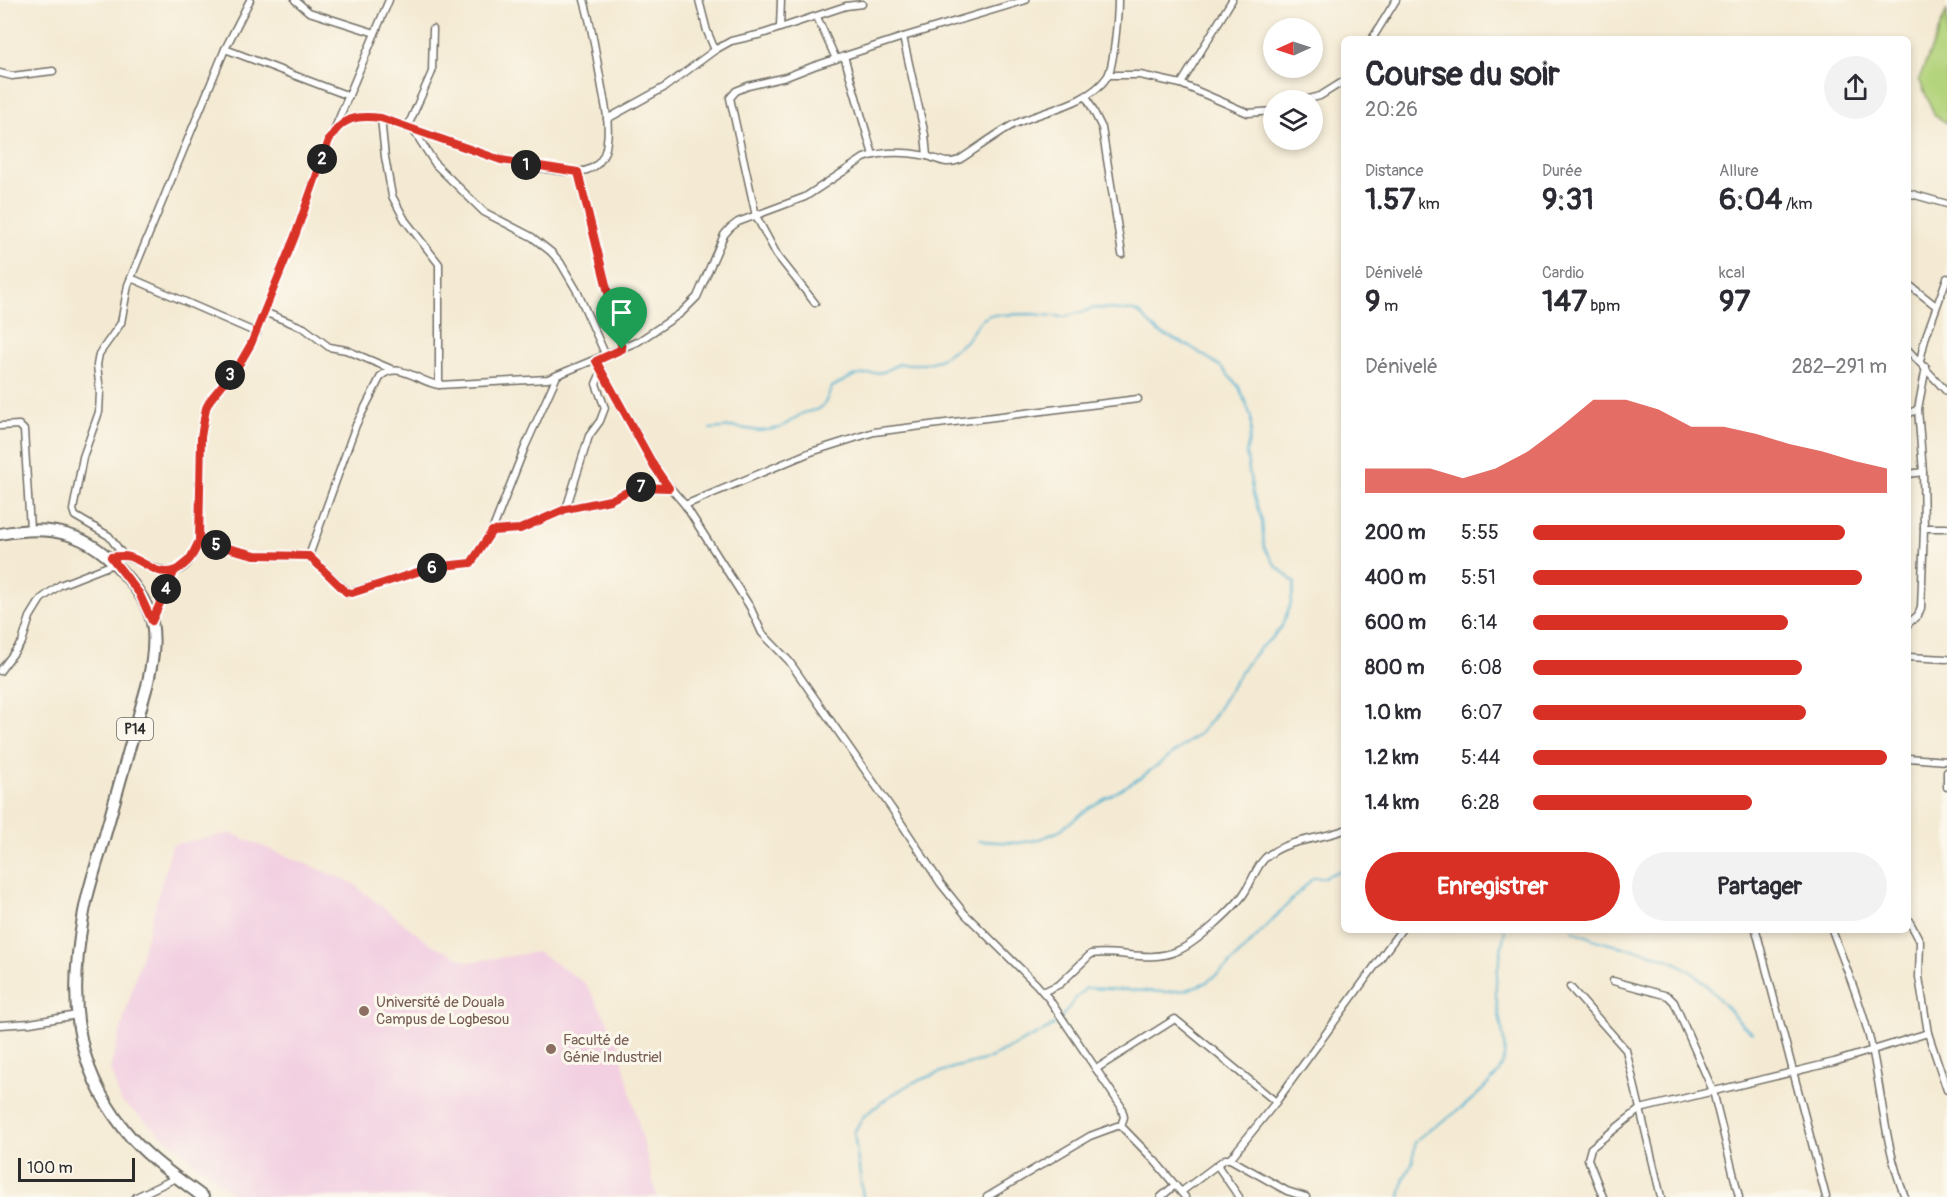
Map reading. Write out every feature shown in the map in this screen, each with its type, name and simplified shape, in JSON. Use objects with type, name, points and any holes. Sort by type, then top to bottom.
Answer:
[{"type":"main road","name":"P14","points":[[0,534],[30,530],[69,535],[93,545],[116,559],[139,593],[152,621],[153,660],[147,686],[83,916],[77,957],[77,1015],[81,1046],[86,1061],[112,1113],[138,1146],[153,1160],[203,1197]]},
{"type":"street","points":[[116,559],[109,536],[75,516],[74,510],[83,457],[99,412],[100,392],[97,365],[99,354],[121,323],[125,295],[131,278],[225,49],[250,0]]},
{"type":"street","points":[[295,0],[309,12],[375,33]]},
{"type":"street","points":[[152,621],[174,572],[190,559],[199,541],[201,437],[206,408],[240,363],[256,333],[334,131],[389,0]]},
{"type":"street","points":[[334,131],[354,117],[381,118],[501,160],[578,172],[596,166],[603,156],[607,143],[607,119],[584,0]]},
{"type":"street","points":[[699,0],[707,31],[715,50]]},
{"type":"street","points":[[780,27],[782,0]]},
{"type":"street","points":[[815,303],[782,262],[756,216],[730,102],[732,95],[748,86],[786,77],[843,56],[1026,0]]},
{"type":"street","points":[[264,312],[304,328],[328,347],[346,350],[432,384],[556,378],[639,341],[689,306],[703,285],[724,235],[738,222],[805,197],[873,154],[888,152],[927,156],[942,163],[951,164],[1010,126],[1086,96],[1109,75],[1117,24],[1118,0]]},
{"type":"street","points":[[1181,84],[1232,0]]},
{"type":"street","points":[[1374,36],[1396,0]]},
{"type":"street","points":[[607,119],[665,87],[731,41],[762,34],[846,6],[862,4]]},
{"type":"street","points":[[817,17],[836,59]]},
{"type":"street","points":[[411,129],[432,72],[433,29]]},
{"type":"street","points":[[903,37],[925,135],[927,156]]},
{"type":"street","points":[[225,49],[349,96]]},
{"type":"street","points":[[843,56],[873,154]]},
{"type":"street","points":[[0,73],[12,76],[53,71]]},
{"type":"street","points":[[1109,75],[1140,75],[1181,84],[1248,113],[1263,112]]},
{"type":"street","points":[[1323,94],[1341,83]]},
{"type":"street","points":[[1086,96],[1102,128],[1122,254]]},
{"type":"street","points":[[381,118],[384,157],[392,196],[405,220],[439,264],[439,385]]},
{"type":"street","points":[[411,129],[436,165],[484,212],[532,237],[560,262],[577,291],[606,356]]},
{"type":"street","points":[[578,172],[622,349]]},
{"type":"street","points":[[1911,194],[1947,204]]},
{"type":"street","points":[[131,278],[256,333]]},
{"type":"street","points":[[1920,361],[1925,339],[1947,278]]},
{"type":"street","points":[[1911,286],[1936,306]]},
{"type":"street","points":[[1911,353],[1947,392]]},
{"type":"street","points":[[596,361],[654,466],[669,488],[685,505],[750,606],[762,633],[789,661],[941,884],[990,940],[1043,992],[1121,1106],[1124,1117],[1121,1126]]},
{"type":"street","points":[[1911,621],[1922,608],[1923,472],[1918,409],[1926,367]]},
{"type":"street","points":[[309,556],[356,425],[381,376],[392,369]]},
{"type":"street","points":[[566,509],[589,436],[600,421],[605,408],[596,384],[602,370]]},
{"type":"street","points":[[199,541],[255,555],[309,556],[346,592],[352,593],[433,567],[471,563],[492,531],[525,447],[556,378]]},
{"type":"street","points":[[685,505],[811,452],[874,432],[1138,399]]},
{"type":"street","points":[[1911,412],[1918,409]]},
{"type":"street","points":[[0,426],[19,425],[24,430],[30,530]]},
{"type":"street","points":[[1911,474],[1923,472]]},
{"type":"street","points":[[492,531],[520,529],[566,509],[610,500],[637,487],[669,488]]},
{"type":"street","points":[[1924,528],[1947,528]]},
{"type":"street","points":[[0,670],[16,652],[35,608],[46,595],[60,585],[116,559],[131,557],[157,570],[174,572]]},
{"type":"street","points":[[1911,657],[1947,659]]},
{"type":"street","points":[[1911,758],[1947,760]]},
{"type":"street","points":[[1947,772],[1947,787]]},
{"type":"street","points":[[1043,992],[1060,984],[1091,954],[1141,958],[1175,952],[1189,946],[1242,897],[1269,854],[1341,831]]},
{"type":"street","points":[[1911,924],[1920,941],[1919,977],[1928,1033],[1947,1090]]},
{"type":"street","points":[[988,1197],[1090,1136],[1111,1126],[1121,1126],[1143,1147],[1183,1194],[1217,1165],[1230,1159],[1276,1102],[1399,933]]},
{"type":"street","points":[[1757,933],[1826,1197]]},
{"type":"street","points":[[1833,933],[1854,987],[1873,1051],[1888,1147],[1906,1196]]},
{"type":"street","points":[[1612,981],[1671,999],[1713,1091],[1739,1197]]},
{"type":"street","points":[[1570,987],[1626,1050],[1661,1197]]},
{"type":"street","points":[[0,1025],[30,1023],[77,1015]]},
{"type":"street","points":[[1096,1069],[1175,1019],[1276,1102]]},
{"type":"street","points":[[1603,1197],[1588,1160],[1588,1153],[1591,1148],[1640,1109],[1873,1051],[1928,1033]]},
{"type":"street","points":[[1230,1159],[1287,1191],[1306,1197]]},
{"type":"street","points":[[1217,1165],[1236,1196]]},
{"type":"street","points":[[136,1197],[177,1177]]},
{"type":"street","points":[[1161,1197],[1175,1185]]},
{"type":"shaded area","name":"Université de Douala Campus de Logbesou","points":[[230,833],[351,882],[429,943],[469,962],[538,952],[586,984],[617,1038],[657,1197],[236,1197],[121,1101],[110,1069],[172,845]]},
{"type":"green space","points":[[1947,10],[1947,123],[1935,116],[1919,79]]},
{"type":"waterway","points":[[710,429],[734,427],[760,431],[780,428],[803,413],[819,409],[825,403],[832,387],[853,376],[883,372],[899,364],[923,364],[939,360],[965,342],[980,321],[990,315],[1033,314],[1064,317],[1095,308],[1134,311],[1158,332],[1191,347],[1220,366],[1239,387],[1251,416],[1251,431],[1246,453],[1253,494],[1262,521],[1264,547],[1276,566],[1295,583],[1290,606],[1281,628],[1244,667],[1211,720],[1199,734],[1143,776],[1091,807],[1057,832],[1037,840],[1018,843],[979,841]]},
{"type":"waterway","points":[[863,1197],[854,1132],[864,1116],[890,1096],[912,1083],[952,1068],[988,1059],[1048,1029],[1059,1021],[1086,988],[1166,992],[1186,990],[1207,982],[1229,965],[1313,878],[1322,878],[1341,870]]},
{"type":"waterway","points":[[1400,1197],[1404,1178],[1413,1162],[1415,1142],[1481,1092],[1501,1068],[1504,1045],[1496,985],[1504,933]]},
{"type":"waterway","points":[[1580,933],[1600,941],[1655,955],[1682,966],[1702,980],[1752,1033]]},
{"type":"place","name":"Université de Douala Campus de Logbesou","points":[[364,1011]]},
{"type":"place","name":"Faculté de Génie Industriel","points":[[551,1049]]},
{"type":"route","points":[[622,349],[578,172],[501,160],[381,118],[354,117],[334,131],[329,140],[295,236],[251,344],[240,363],[206,408],[201,437],[199,541],[190,559],[174,572],[152,621],[139,593],[111,557],[123,555],[157,570],[174,572],[182,567],[190,559],[196,549],[199,541],[255,555],[309,556],[346,592],[352,593],[433,567],[471,563],[492,531],[520,529],[566,509],[610,500],[637,487],[669,488],[654,466],[596,361],[622,349]]}]
